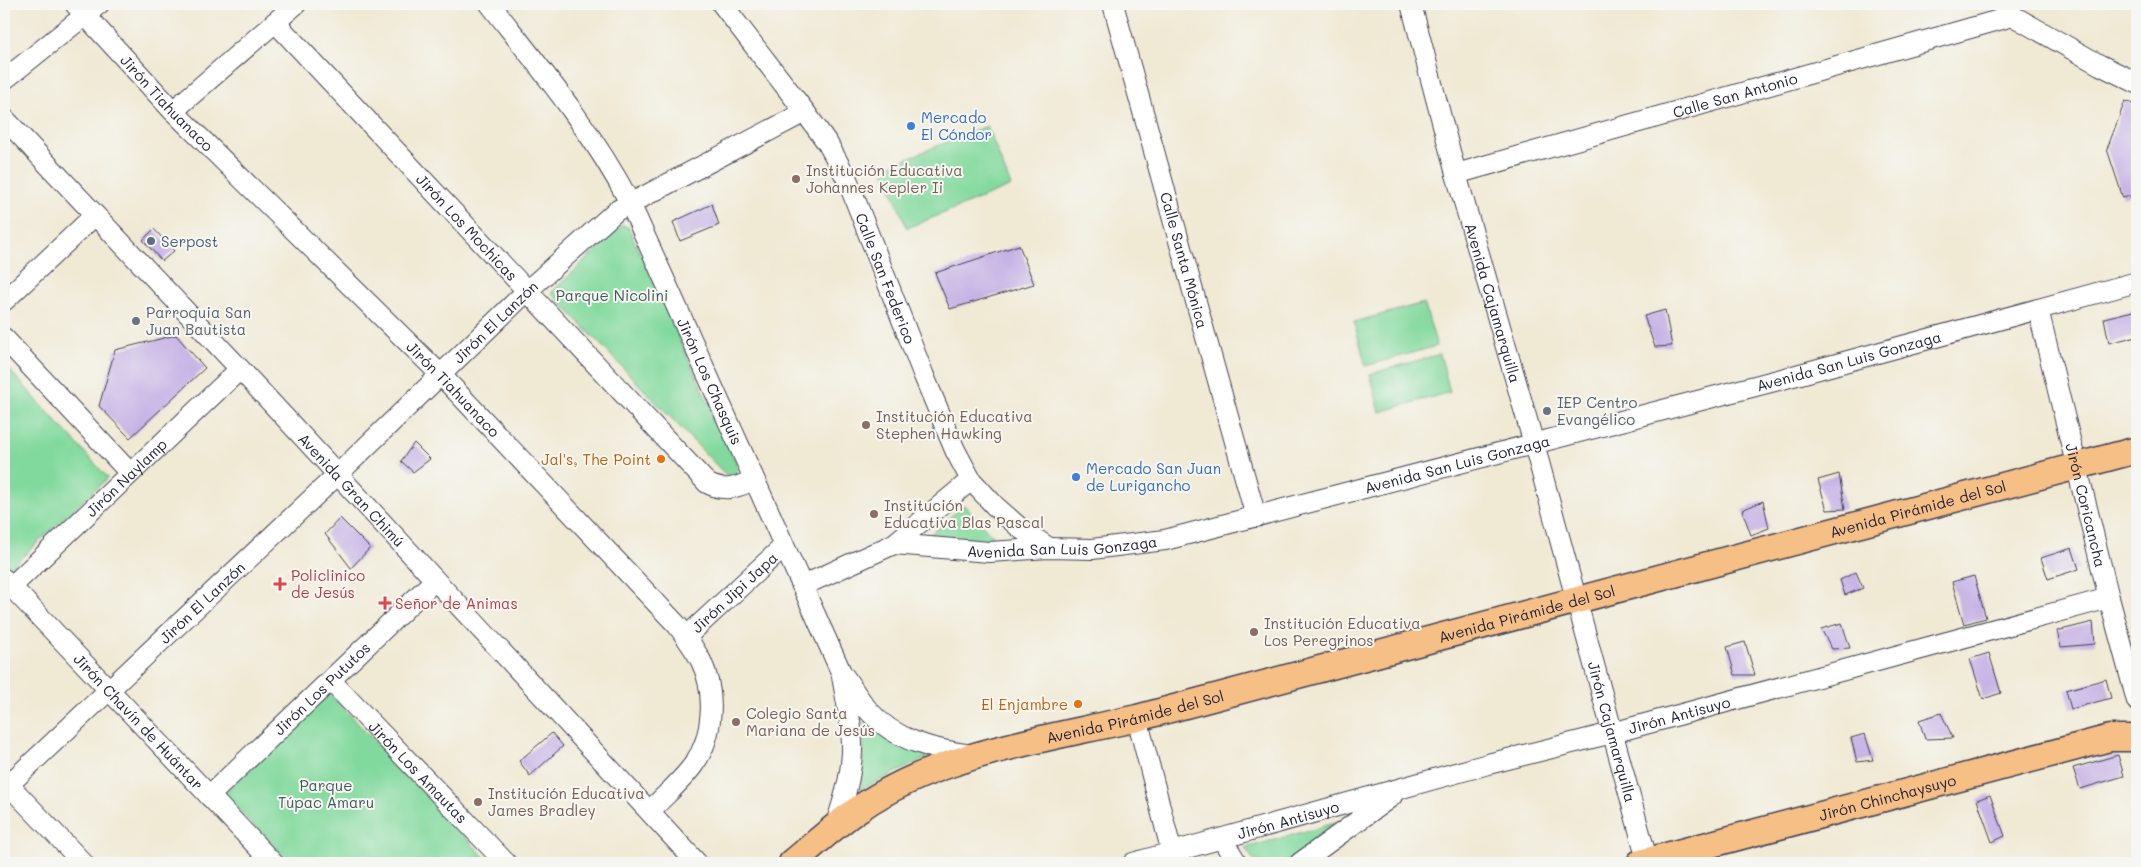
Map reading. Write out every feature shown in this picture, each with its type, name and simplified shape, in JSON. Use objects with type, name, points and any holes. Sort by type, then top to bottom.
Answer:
[{"type":"main road","name":"Avenida Pirámide del Sol","points":[[792,863],[860,808],[902,784],[975,755],[1137,718],[2137,450]]},
{"type":"main road","name":"Jirón Chinchaysuyo","points":[[1645,863],[2110,738],[2137,738]]},
{"type":"street","points":[[173,111],[296,4]]},
{"type":"street","name":"Jirón Los Chasquis","points":[[490,4],[586,128],[611,166],[630,203],[841,672],[868,710],[889,729],[915,743],[937,749],[975,755]]},
{"type":"street","name":"Calle San Federico","points":[[722,4],[828,144],[847,179],[954,450],[971,480],[995,506],[1049,548]]},
{"type":"street","name":"Calle Santa Mónica","points":[[1113,4],[1256,517]]},
{"type":"street","name":"Avenida Cajamarquilla","points":[[1411,4],[1456,174],[1534,444],[1576,601]]},
{"type":"street","points":[[4,80],[86,8]]},
{"type":"street","name":"Jirón Tiahuanaco","points":[[86,8],[173,111],[440,374],[678,626],[686,637],[702,662],[709,684],[711,706],[705,746],[694,764],[650,811]]},
{"type":"street","points":[[2007,10],[2100,65],[2137,83]]},
{"type":"street","name":"Calle San Antonio","points":[[1456,174],[2007,10]]},
{"type":"street","name":"Jirón Los Mochicas","points":[[275,22],[707,483],[720,489],[730,489],[754,480]]},
{"type":"street","name":"Jirón El Lanzón","points":[[5,785],[110,691],[527,291],[616,211],[804,112]]},
{"type":"street","name":"Avenida Gran Chimú","points":[[4,118],[94,216],[240,369],[697,863]]},
{"type":"street","points":[[4,301],[94,216]]},
{"type":"street","name":"Avenida San Luis Gonzaga","points":[[802,586],[894,544],[989,552],[1049,548],[1092,549],[1165,540],[1534,444],[2137,282]]},
{"type":"street","name":"Jirón Coricancha","points":[[2038,309],[2109,598],[2137,701]]},
{"type":"street","points":[[4,338],[130,473]]},
{"type":"street","name":"Jirón Naylamp","points":[[7,583],[130,473],[240,369]]},
{"type":"street","points":[[894,544],[971,480]]},
{"type":"street","name":"Jirón Jipi Japa","points":[[686,637],[784,546]]},
{"type":"street","name":"Jirón Los Pututos","points":[[209,796],[331,681],[434,580]]},
{"type":"street","name":"Jirón Chavín de Huántar","points":[[7,583],[273,863]]},
{"type":"street","name":"Jirón Antisuyo","points":[[1133,863],[1172,854],[1488,764],[1612,733],[2109,598]]},
{"type":"street","name":"Jirón Cajamarquilla","points":[[1576,601],[1645,863]]},
{"type":"street","name":"Jirón Los Chasquis","points":[[835,827],[844,799],[852,752],[841,672]]},
{"type":"street","name":"Jirón Los Amautas","points":[[331,681],[506,863]]},
{"type":"street","points":[[1137,718],[1172,854]]},
{"type":"street","points":[[5,785],[83,863]]},
{"type":"street","points":[[1300,863],[1402,789]]},
{"type":"street","points":[[1222,839],[1237,863]]},
{"type":"green space","points":[[987,126],[1011,186],[907,228],[883,168]]},
{"type":"green space","name":"Parque Nicolini","points":[[622,225],[628,227],[738,467],[737,476],[732,478],[724,473],[551,293]]},
{"type":"green space","points":[[1424,303],[1437,346],[1366,366],[1354,322]]},
{"type":"green space","points":[[1440,354],[1450,392],[1380,412],[1370,374]]},
{"type":"green space","points":[[4,364],[108,478],[9,569],[4,563]]},
{"type":"green space","points":[[964,505],[998,542],[924,540]]},
{"type":"green space","name":"Parque Túpac Amaru","points":[[329,693],[490,863],[289,863],[223,794]]},
{"type":"green space","points":[[865,717],[931,756],[861,789]]},
{"type":"green space","points":[[1346,820],[1284,863],[1256,863],[1245,848]]},
{"type":"building","points":[[2125,101],[2137,105],[2137,194],[2123,198],[2107,149]]},
{"type":"building","points":[[712,204],[719,225],[680,241],[673,222]]},
{"type":"building","points":[[154,229],[174,251],[162,261],[143,240]]},
{"type":"building","points":[[1019,245],[1034,284],[950,309],[935,273]]},
{"type":"building","points":[[1665,310],[1672,346],[1655,347],[1644,316]]},
{"type":"building","points":[[2137,310],[2137,336],[2109,343],[2104,318]]},
{"type":"building","points":[[176,335],[205,368],[130,438],[99,406],[115,350]]},
{"type":"building","points":[[414,443],[430,459],[413,472],[401,461]]},
{"type":"building","points":[[1839,474],[1845,509],[1827,510],[1818,480]]},
{"type":"building","points":[[1763,501],[1769,528],[1751,535],[1742,510]]},
{"type":"building","points":[[340,518],[370,548],[351,568],[325,534]]},
{"type":"building","points":[[2072,548],[2079,569],[2048,579],[2041,558]]},
{"type":"building","points":[[1856,572],[1863,588],[1845,595],[1840,580]]},
{"type":"building","points":[[1974,576],[1986,618],[1964,624],[1952,582]]},
{"type":"building","points":[[2093,622],[2095,644],[2061,647],[2057,631]]},
{"type":"building","points":[[1842,623],[1850,648],[1832,649],[1821,629]]},
{"type":"building","points":[[1745,642],[1755,675],[1735,675],[1727,647]]},
{"type":"building","points":[[1989,653],[2001,693],[1983,699],[1970,659]]},
{"type":"building","points":[[2106,679],[2111,698],[2071,709],[2066,690]]},
{"type":"building","points":[[1941,713],[1953,738],[1925,739],[1919,720]]},
{"type":"building","points":[[552,733],[563,746],[530,776],[519,761]]},
{"type":"building","points":[[1865,734],[1873,760],[1857,762],[1851,738]]},
{"type":"building","points":[[2118,755],[2124,776],[2080,789],[2073,768]]},
{"type":"building","points":[[1990,795],[2005,836],[1992,842],[1977,800]]},
{"type":"place","name":"Mercado El Cóndor","points":[[911,126]]},
{"type":"place","name":"Institución Educativa Johannes Kepler Ii","points":[[796,179]]},
{"type":"place","name":"Serpost","points":[[151,241]]},
{"type":"place","name":"Parroquia San Juan Bautista","points":[[136,321]]},
{"type":"place","name":"IEP Centro Evangélico","points":[[1547,411]]},
{"type":"place","name":"Institución Educativa Stephen Hawking","points":[[866,425]]},
{"type":"place","name":"Jal's, The Point","points":[[661,459]]},
{"type":"place","name":"Mercado San Juan de Lurigancho","points":[[1076,477]]},
{"type":"place","name":"Institución Educativa Blas Pascal","points":[[874,514]]},
{"type":"place","name":"Policlinico de Jesús","points":[[280,584]]},
{"type":"place","name":"Señor de Animas","points":[[385,603]]},
{"type":"place","name":"Institución Educativa Los Peregrinos","points":[[1254,632]]},
{"type":"place","name":"El Enjambre","points":[[1078,704]]},
{"type":"place","name":"Colegio Santa Mariana de Jesús","points":[[736,722]]},
{"type":"place","name":"Institución Educativa James Bradley","points":[[478,802]]}]
